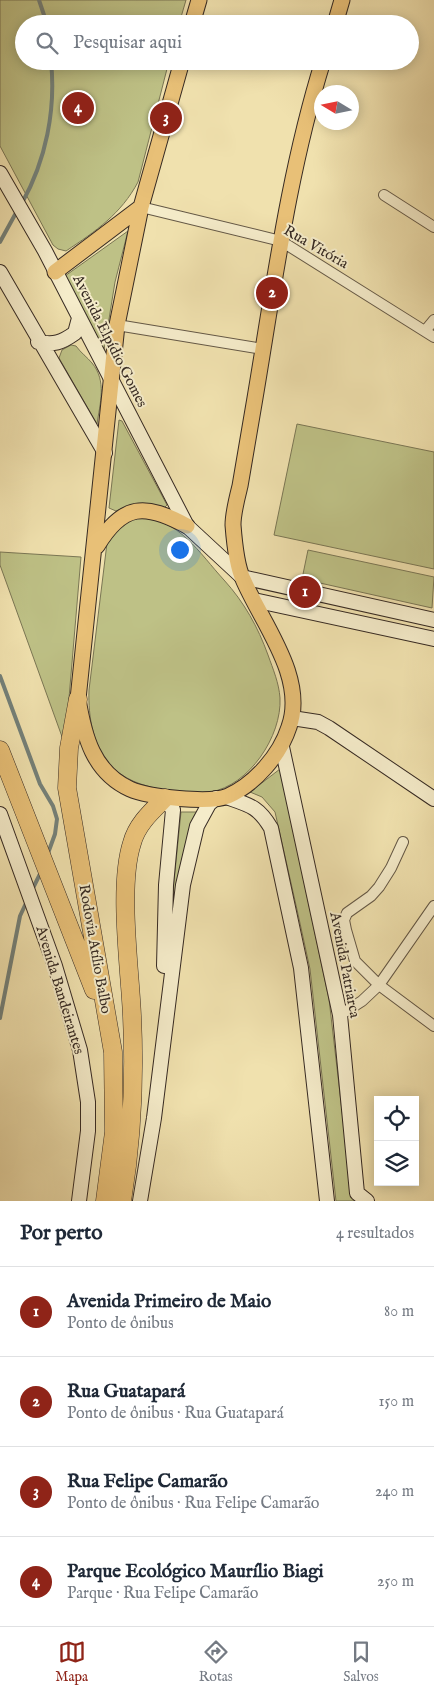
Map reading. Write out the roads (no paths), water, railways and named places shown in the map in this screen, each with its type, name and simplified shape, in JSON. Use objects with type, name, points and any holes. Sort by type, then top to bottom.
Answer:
[{"type":"highway","name":"Rodovia Atílio Balbo","points":[[78,699],[69,748],[67,788],[111,1035],[114,1132],[105,1201]]},
{"type":"highway","points":[[0,750],[36,838],[111,1035]]},
{"type":"highway","name":"Rodovia Atílio Balbo","points":[[122,1201],[133,1102],[132,1019],[126,906],[128,860],[136,832],[165,798]]},
{"type":"main road","points":[[195,15],[199,0]]},
{"type":"main road","points":[[338,15],[342,0]]},
{"type":"main road","points":[[179,70],[141,207],[117,325],[78,699],[84,733],[98,762],[107,775],[117,783],[135,791],[165,798],[221,798],[250,805],[261,812],[271,828],[301,968],[326,1201]]},
{"type":"main road","points":[[140,1201],[154,1118],[182,886],[197,826],[208,804],[243,787],[269,763],[282,746],[292,718],[290,681],[275,640],[242,577],[233,524],[281,241],[314,90],[320,70]]},
{"type":"main road","name":"Avenida Elpídio Gomes","points":[[0,173],[34,232],[112,378],[187,526]]},
{"type":"main road","points":[[55,272],[141,207]]},
{"type":"main road","points":[[0,272],[38,342],[105,453]]},
{"type":"main road","points":[[38,342],[54,345],[64,341],[75,333],[79,318]]},
{"type":"main road","points":[[95,547],[115,521],[137,511],[159,514],[187,526],[242,577],[434,620]]},
{"type":"main road","points":[[254,600],[434,639]]},
{"type":"main road","points":[[292,718],[318,722],[329,728],[434,799]]},
{"type":"main road","name":"Avenida Patriarca","points":[[282,746],[340,1015],[362,1197]]},
{"type":"main road","points":[[163,1031],[166,885],[173,810],[165,798]]},
{"type":"main road","name":"Avenida Bandeirantes","points":[[0,814],[69,1010],[84,1076],[88,1131],[79,1201]]},
{"type":"street","points":[[384,195],[434,227]]},
{"type":"street","name":"Rua Vitória","points":[[141,207],[281,241],[434,337]]},
{"type":"street","points":[[425,331],[434,320]]},
{"type":"street","points":[[117,325],[263,349]]},
{"type":"street","points":[[404,842],[379,887],[371,896],[354,906],[344,920],[356,962],[379,985],[434,1026]]},
{"type":"street","points":[[340,1015],[362,1001],[379,985],[434,906]]},
{"type":"waterway","points":[[39,0],[44,15]]},
{"type":"waterway","points":[[22,203],[37,170],[47,134],[52,98],[52,70]]},
{"type":"waterway","points":[[0,242],[17,211]]},
{"type":"waterway","points":[[0,676],[40,784],[53,806],[57,819],[55,834],[47,856]]},
{"type":"waterway","points":[[32,890],[41,872]]},
{"type":"waterway","points":[[0,1018],[20,916],[27,901]]},
{"type":"place","name":"Parque Ecológico Maurílio Biagi","points":[[78,108]]},
{"type":"place","name":"Rua Felipe Camarão","points":[[166,118]]},
{"type":"place","name":"Rua Guatapará","points":[[272,293]]},
{"type":"place","name":"Avenida Primeiro de Maio","points":[[305,592]]}]
